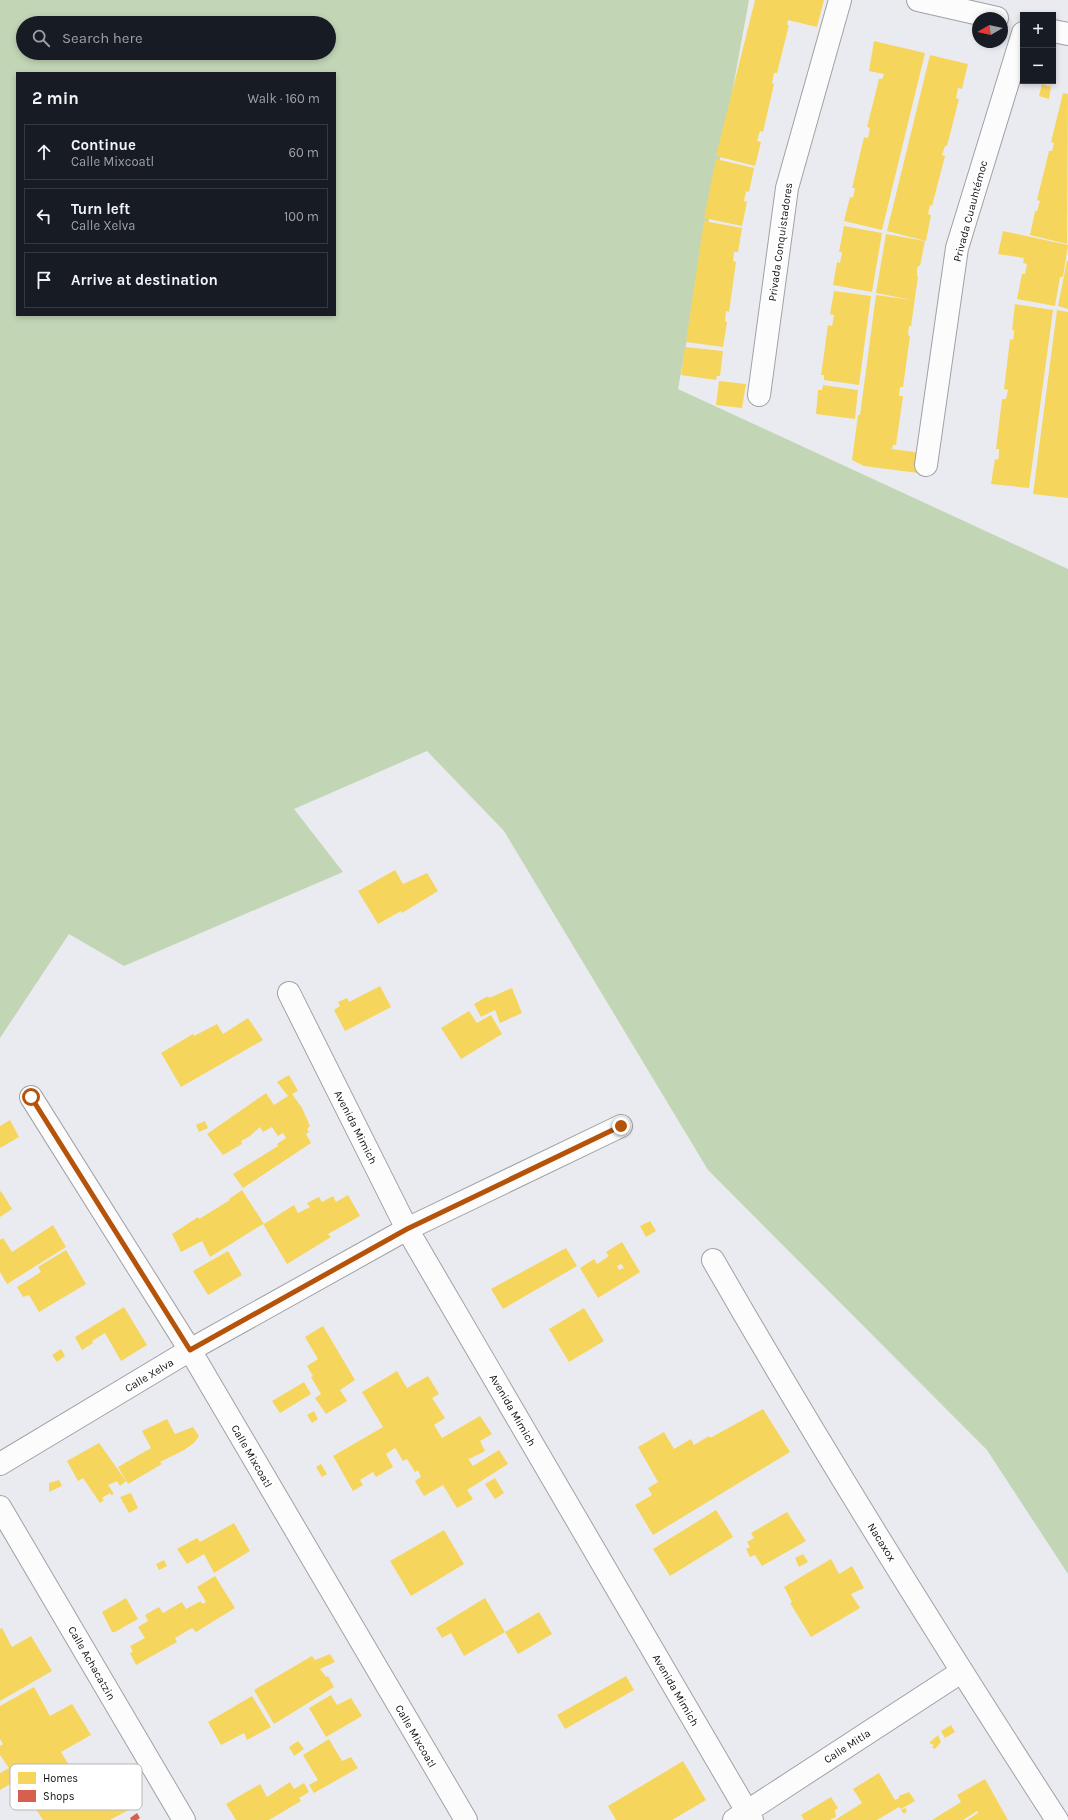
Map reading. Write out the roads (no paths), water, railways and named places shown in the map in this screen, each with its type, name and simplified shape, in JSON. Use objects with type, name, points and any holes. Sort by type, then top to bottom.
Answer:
[{"type":"street","name":"Privada Conquistadores","points":[[759,395],[786,188],[840,0]]},
{"type":"street","points":[[918,0],[972,12]]},
{"type":"street","points":[[1008,20],[1020,23]]},
{"type":"street","points":[[1056,32],[1068,34]]},
{"type":"street","name":"Privada Cuauhtémoc","points":[[926,465],[957,248],[1020,43]]},
{"type":"street","name":"Avenida Mimich","points":[[289,993],[407,1229],[744,1817]]},
{"type":"street","name":"Calle Mixcoatl","points":[[31,1097],[190,1350],[466,1820]]},
{"type":"street","name":"Calle Xelva","points":[[0,1464],[190,1350],[407,1229],[621,1126]]},
{"type":"street","name":"Nacaxox","points":[[713,1260],[782,1380],[961,1672],[1057,1820]]},
{"type":"street","name":"Calle Achacatzin","points":[[0,1507],[184,1820]]},
{"type":"street","name":"Calle Mitla","points":[[744,1817],[961,1672]]}]
